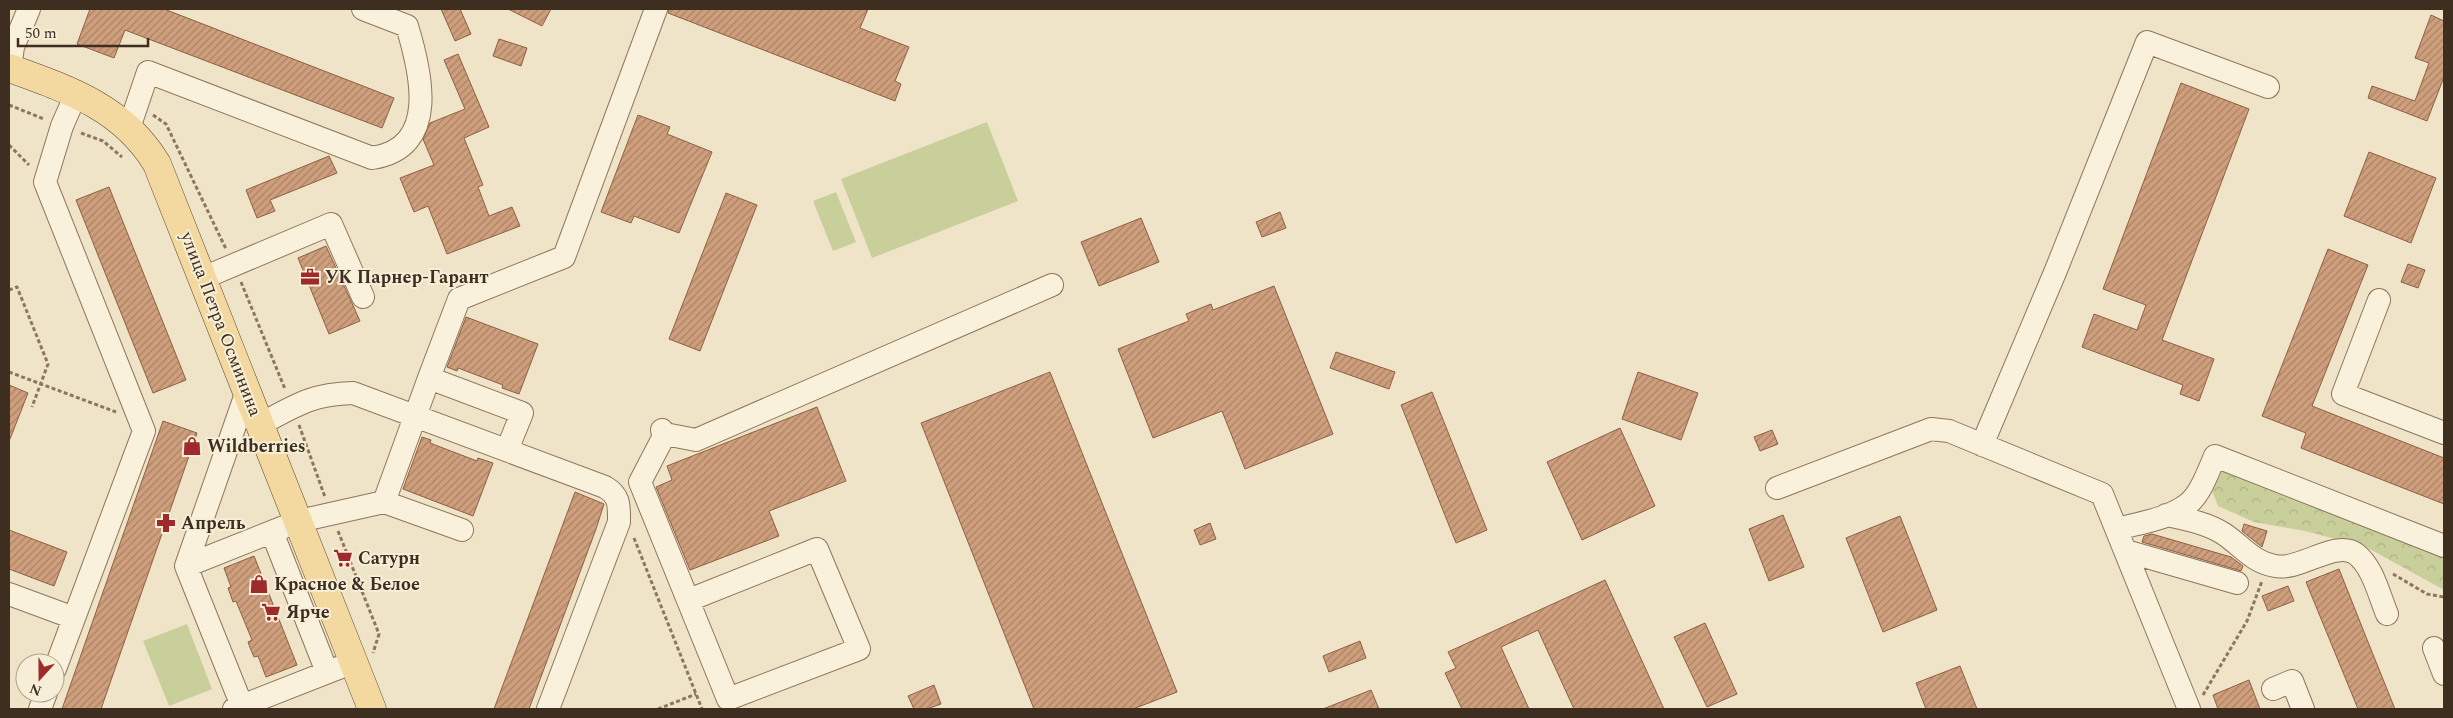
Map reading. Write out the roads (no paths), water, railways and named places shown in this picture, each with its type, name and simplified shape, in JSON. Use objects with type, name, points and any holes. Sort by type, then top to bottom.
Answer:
[{"type":"main road","name":"улица Петра Осминина","points":[[10,68],[76,94],[106,109],[133,116],[144,143],[157,164],[299,522],[363,658],[372,709]]},
{"type":"street","points":[[10,68],[14,48],[29,9]]},
{"type":"street","points":[[133,116],[148,72],[372,158],[387,156],[405,145],[418,119],[421,94],[418,62],[407,26],[363,9]]},
{"type":"street","points":[[384,502],[459,299],[564,257],[656,9]]},
{"type":"street","points":[[1982,445],[2056,270],[2147,42],[2268,87]]},
{"type":"street","points":[[61,653],[144,431],[45,182],[62,126],[76,94]]},
{"type":"street","points":[[203,278],[331,224],[362,297]]},
{"type":"street","points":[[689,600],[817,549],[859,649],[728,699],[640,482],[664,432],[696,440],[1052,286]]},
{"type":"street","points":[[2379,300],[2343,394],[2444,434]]},
{"type":"street","points":[[429,378],[522,413],[508,450]]},
{"type":"street","points":[[247,391],[186,566],[246,706],[363,658]]},
{"type":"street","points":[[261,424],[293,407],[327,394],[353,393],[605,486],[613,492],[619,502],[619,522],[548,709]]},
{"type":"street","points":[[1777,488],[1911,434],[1931,429],[1949,431],[2102,494],[2193,706]]},
{"type":"street","points":[[2117,529],[2166,515],[2188,504],[2202,485],[2215,456],[2444,546]]},
{"type":"street","points":[[186,566],[299,522],[384,502],[462,530]]},
{"type":"street","points":[[2166,515],[2195,522],[2224,534],[2239,548],[2258,560],[2276,566],[2293,566],[2338,550],[2354,553],[2367,566],[2387,614]]},
{"type":"street","points":[[272,532],[327,672]]},
{"type":"street","points":[[2126,551],[2236,583]]},
{"type":"street","points":[[9,594],[74,618]]},
{"type":"street","points":[[2434,648],[2444,674]]},
{"type":"street","points":[[2273,689],[2292,681],[2303,709]]},
{"type":"place","name":"УК Парнер-Гарант","points":[[310,277]]},
{"type":"place","name":"Wildberries","points":[[192,446]]},
{"type":"place","name":"Апрель","points":[[166,523]]},
{"type":"place","name":"Сатурн","points":[[343,558]]},
{"type":"place","name":"Красное & Белое","points":[[259,584]]},
{"type":"place","name":"Ярче","points":[[271,612]]}]
